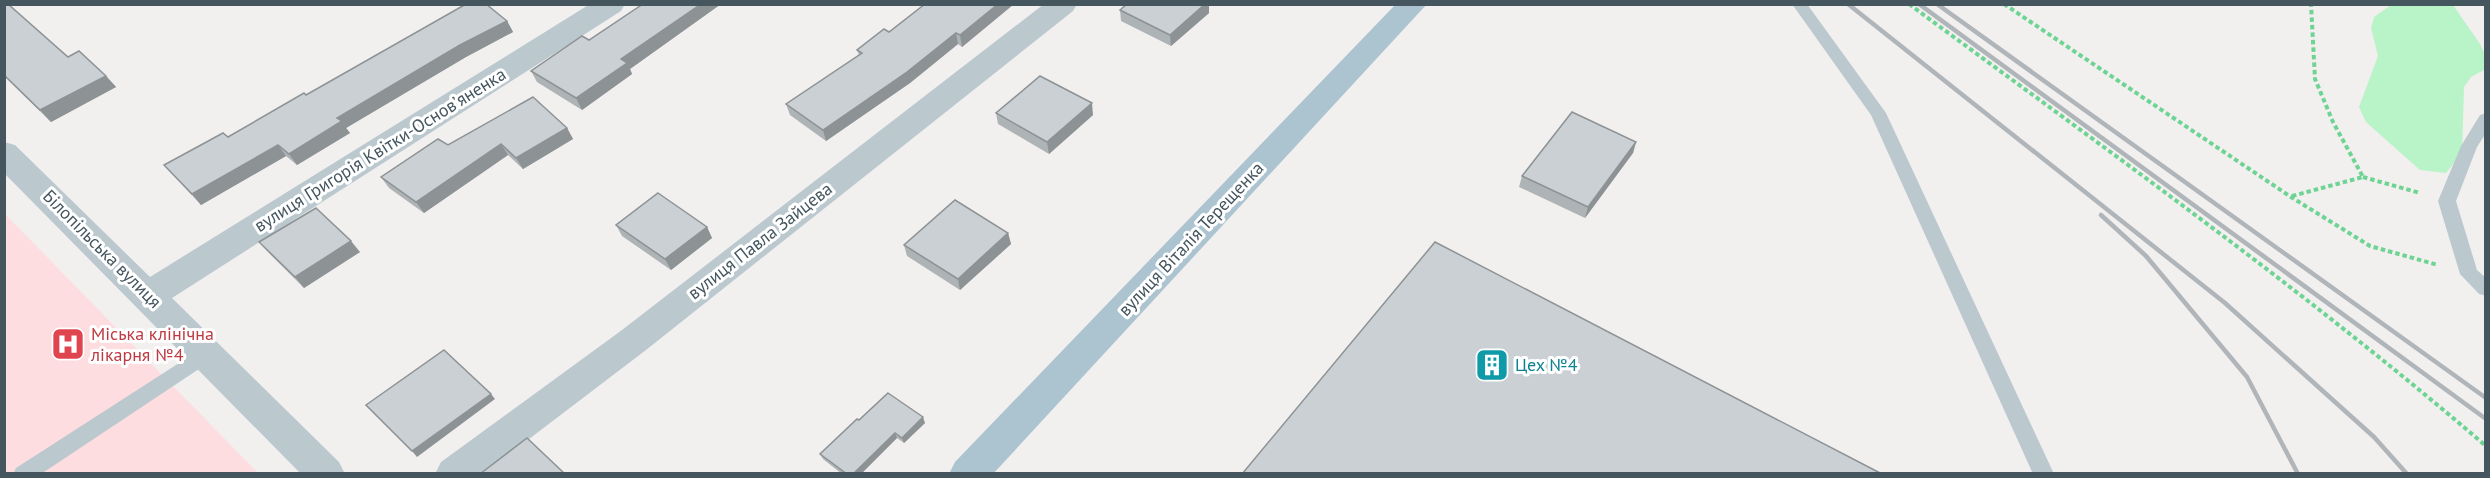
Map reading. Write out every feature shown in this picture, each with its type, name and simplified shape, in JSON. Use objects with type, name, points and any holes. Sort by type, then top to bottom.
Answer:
[{"type":"main road","name":"вулиця Віталія Терещенка","points":[[968,474],[1413,4]]},
{"type":"street","name":"вулиця Григорія Квітки-Основʼяненка","points":[[148,296],[611,4]]},
{"type":"street","name":"вулиця Павла Зайцева","points":[[454,474],[634,340],[1063,4]]},
{"type":"street","name":"Білопільська вулиця","points":[[4,153],[326,474]]},
{"type":"lane","points":[[1799,4],[1878,113],[2044,474]]},
{"type":"lane","points":[[2486,119],[2469,146],[2447,201],[2469,274],[2486,289]]},
{"type":"lane","points":[[23,474],[207,353]]},
{"type":"path","points":[[1909,4],[2253,258],[2430,398],[2486,446]]},
{"type":"path","points":[[2004,4],[2291,197],[2370,246],[2469,274]]},
{"type":"path","points":[[2311,4],[2315,79],[2333,122],[2363,177]]},
{"type":"path","points":[[2291,197],[2363,177],[2447,201]]},
{"type":"shaded area","name":"Міська клінічна лікарня №4","points":[[5,214],[258,473],[5,473]]},
{"type":"green space","points":[[2391,5],[2453,5],[2485,55],[2484,70],[2471,77],[2464,87],[2462,153],[2446,173],[2420,170],[2366,122],[2359,107],[2378,56],[2371,28],[2374,17]]},
{"type":"building","points":[[4,4],[8,4],[68,57],[79,51],[106,76],[40,110],[4,75]]},
{"type":"building","points":[[466,4],[486,4],[507,21],[460,45],[337,118],[342,121],[289,154],[278,145],[192,194],[164,165],[223,133],[228,137]]},
{"type":"building","points":[[643,4],[701,4],[621,59],[627,63],[576,98],[531,71],[582,36],[589,40]]},
{"type":"building","points":[[925,4],[998,4],[960,35],[956,33],[907,72],[823,130],[786,104],[862,53],[857,50],[884,29],[889,32]]},
{"type":"building","points":[[1127,4],[1205,4],[1170,35],[1120,10]]},
{"type":"building","points":[[1040,76],[1092,103],[1047,142],[996,113]]},
{"type":"building","points":[[533,97],[567,128],[516,158],[501,144],[416,202],[381,177],[438,139],[448,145]]},
{"type":"building","points":[[1572,112],[1636,142],[1588,207],[1522,176]]},
{"type":"building","points":[[658,193],[707,227],[665,259],[616,225]]},
{"type":"building","points":[[955,200],[1008,233],[958,279],[904,245]]},
{"type":"building","points":[[316,208],[351,241],[295,277],[259,242]]},
{"type":"building","name":"Цех №4","points":[[1435,242],[1882,474],[1242,474]]},
{"type":"building","points":[[444,350],[491,394],[412,451],[366,405]]},
{"type":"building","points":[[888,393],[923,417],[902,438],[895,433],[853,474],[847,474],[820,454],[857,419],[859,420]]},
{"type":"building","points":[[527,438],[565,474],[480,474]]},
{"type":"railway","points":[[1848,4],[2225,303],[2374,437],[2407,474]]},
{"type":"railway","points":[[1919,4],[2486,419]]},
{"type":"railway","points":[[1937,4],[2486,398]]},
{"type":"railway","points":[[2101,215],[2146,256],[2247,377],[2298,474]]},
{"type":"place","name":"Міська клінічна лікарня №4","points":[[68,344]]},
{"type":"place","name":"Цех №4","points":[[1492,365]]}]
